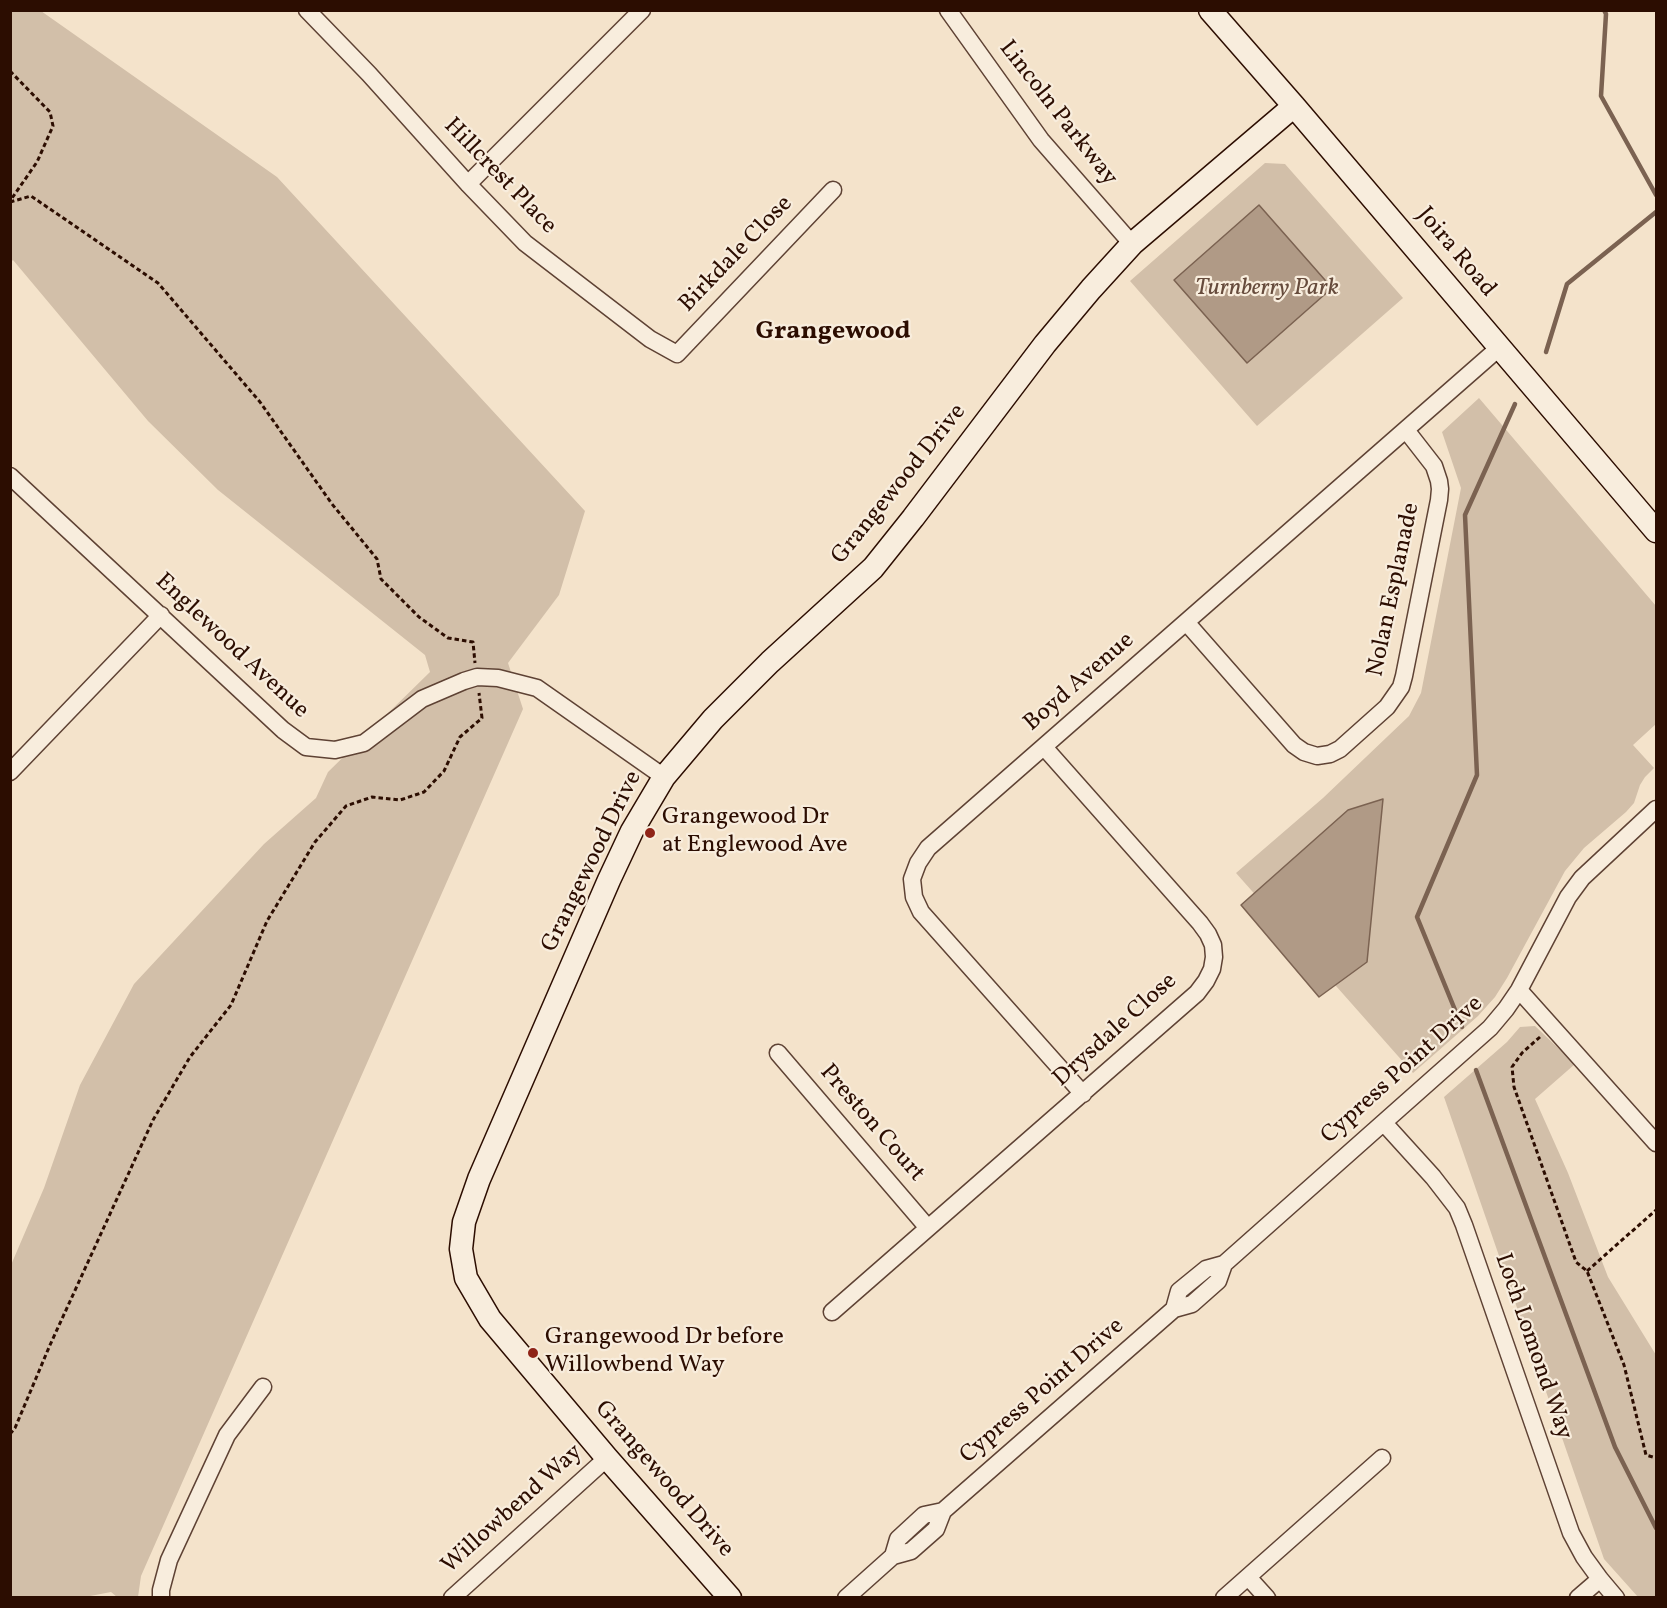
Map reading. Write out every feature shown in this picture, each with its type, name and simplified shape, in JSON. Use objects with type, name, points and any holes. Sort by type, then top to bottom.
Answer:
[{"type":"street","name":"Hillcrest Place","points":[[307,10],[525,243],[650,339],[677,354]]},
{"type":"street","name":"Lincoln Parkway","points":[[948,10],[1041,140],[1132,244]]},
{"type":"street","name":"Joira Road","points":[[1210,10],[1656,531]]},
{"type":"street","points":[[468,184],[639,12]]},
{"type":"street","name":"Grangewood Drive","points":[[730,1598],[607,1458],[490,1319],[466,1278],[461,1249],[464,1222],[479,1179],[609,880],[633,831],[664,777],[713,719],[770,662],[873,568],[1045,344],[1132,244],[1294,106]]},
{"type":"street","name":"Birkdale Close","points":[[677,354],[833,190]]},
{"type":"street","name":"Boyd Avenue","points":[[1083,1094],[921,912],[914,897],[912,879],[918,863],[928,848],[1500,347]]},
{"type":"street","name":"Nolan Esplanade","points":[[1186,622],[1294,745],[1304,752],[1317,756],[1330,754],[1340,749],[1387,707],[1401,687],[1404,676],[1440,489],[1434,466],[1406,430]]},
{"type":"street","name":"Englewood Avenue","points":[[10,476],[283,729],[306,747],[334,750],[364,743],[423,699],[477,677],[498,678],[537,688],[664,777]]},
{"type":"street","points":[[10,772],[161,615]]},
{"type":"street","name":"Drysdale Close","points":[[832,1312],[1197,993],[1212,969],[1213,945],[1200,923],[1044,747]]},
{"type":"street","name":"Cypress Point Drive","points":[[846,1598],[893,1556],[911,1551],[936,1529],[943,1511],[1174,1309],[1192,1304],[1218,1281],[1224,1264],[1490,1028],[1520,990],[1564,905],[1582,878],[1656,809]]},
{"type":"street","points":[[1520,990],[1656,1143]]},
{"type":"street","name":"Preston Court","points":[[778,1053],[928,1227]]},
{"type":"street","name":"Loch Lomond Way","points":[[1384,1122],[1456,1208],[1464,1225],[1571,1533],[1584,1557],[1616,1598]]},
{"type":"street","points":[[161,1598],[169,1560],[226,1435],[262,1387]]},
{"type":"street","name":"Willowbend Way","points":[[452,1598],[607,1458]]},
{"type":"street","points":[[1224,1598],[1382,1458]]},
{"type":"street","points":[[1248,1576],[1267,1598]]},
{"type":"street","points":[[1578,1598],[1600,1578]]},
{"type":"path","points":[[10,71],[50,112],[53,126],[37,162],[10,201]]},
{"type":"path","points":[[10,201],[31,196],[158,283],[260,402],[332,504],[377,559],[381,579],[419,617],[448,638],[473,642],[482,718],[460,737],[444,771],[424,792],[400,800],[372,796],[346,806],[315,842],[267,921],[231,1005],[190,1057],[153,1120],[50,1345],[15,1428],[10,1434]]},
{"type":"path","points":[[1553,1026],[1516,1059],[1512,1067],[1514,1087],[1576,1262],[1587,1271],[1624,1365],[1646,1455],[1656,1458]]},
{"type":"path","points":[[1587,1271],[1656,1210]]},
{"type":"green space","points":[[11,11],[41,11],[277,177],[585,511],[559,595],[508,663],[523,709],[141,1576],[138,1597],[117,1597],[111,1592],[85,1597],[11,1597],[11,1265],[44,1188],[80,1085],[134,984],[264,844],[316,798],[328,772],[430,672],[425,655],[218,490],[148,421],[13,260],[11,262]]},
{"type":"green space","name":"Turnberry Park","points":[[1265,163],[1285,164],[1403,298],[1257,426],[1130,281]]},
{"type":"green space","points":[[1479,398],[1656,606],[1656,724],[1633,745],[1654,768],[1640,785],[1634,803],[1584,848],[1565,871],[1495,997],[1478,1016],[1413,1073],[1236,873],[1323,798],[1409,716],[1421,693],[1461,488],[1442,432]]},
{"type":"green space","points":[[1535,1026],[1575,1064],[1535,1099],[1568,1173],[1608,1277],[1656,1355],[1656,1597],[1638,1597],[1604,1559],[1444,1097],[1507,1042],[1520,1027]]},
{"type":"shaded area","points":[[1259,205],[1332,288],[1247,363],[1174,280]]},
{"type":"shaded area","points":[[1383,799],[1367,962],[1319,997],[1241,905],[1348,810]]},
{"type":"waterway","points":[[1604,10],[1606,14],[1601,96],[1656,195]]},
{"type":"waterway","points":[[1546,352],[1567,284],[1656,212]]},
{"type":"waterway","points":[[1462,1027],[1417,917],[1477,775],[1465,515],[1515,404]]},
{"type":"waterway","points":[[1476,1070],[1615,1447],[1656,1528]]},
{"type":"place","name":"Grangewood Dr at Englewood Ave","points":[[650,833]]},
{"type":"place","name":"Grangewood Dr before Willowbend Way","points":[[533,1353]]},
{"type":"district","name":"Grangewood","points":[[833,333]]}]
